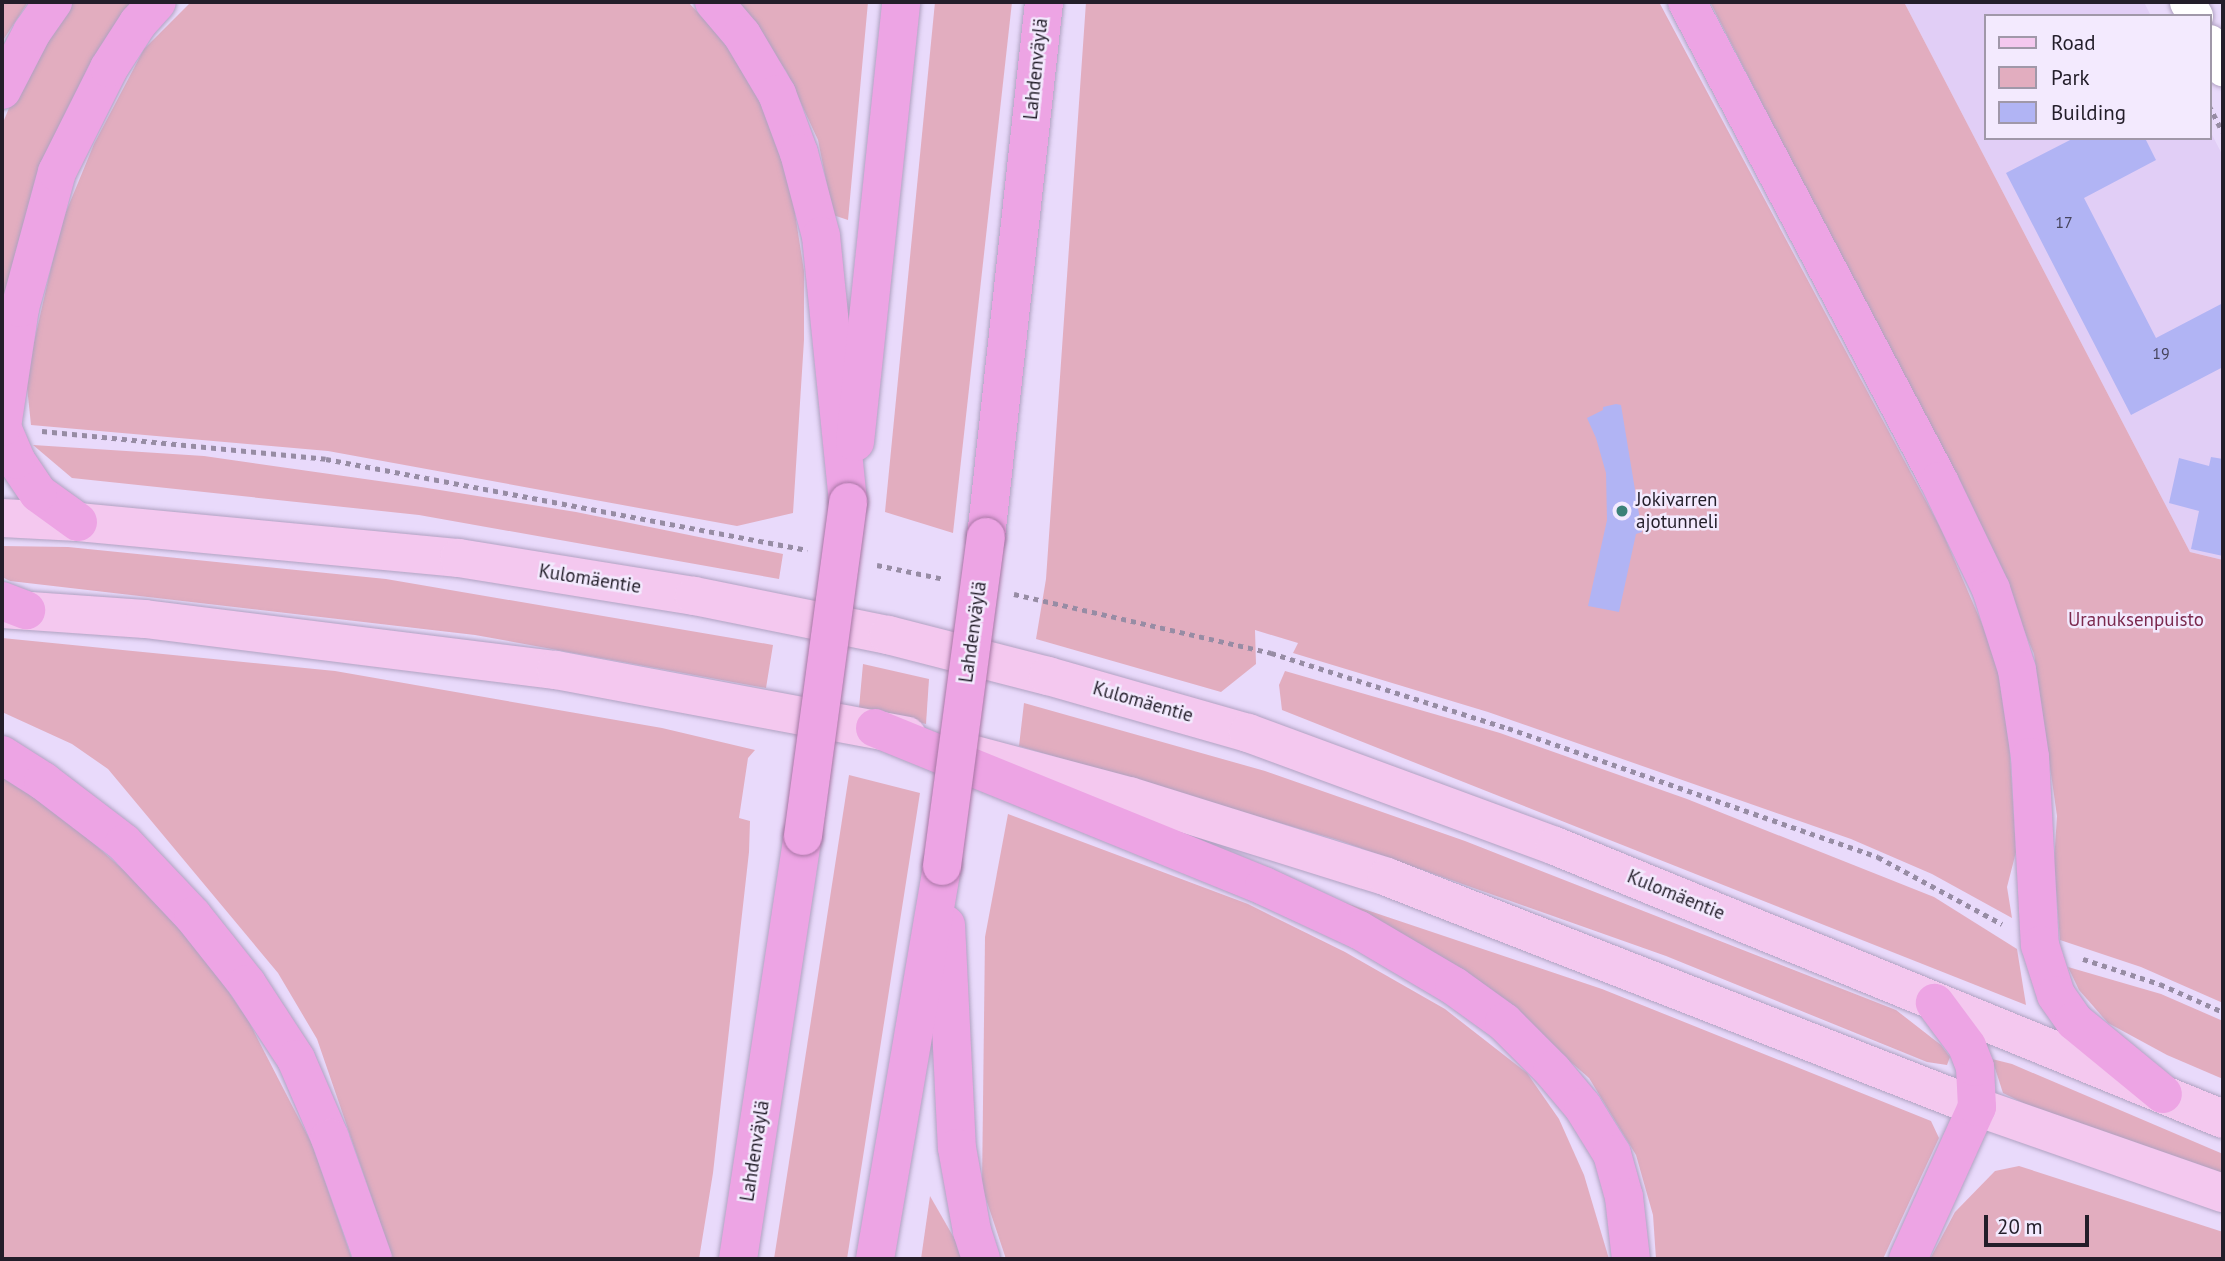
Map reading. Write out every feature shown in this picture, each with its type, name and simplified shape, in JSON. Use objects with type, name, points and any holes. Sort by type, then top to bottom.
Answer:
[{"type":"highway","points":[[2,90],[32,32],[53,2]]},
{"type":"highway","points":[[78,522],[38,493],[16,460],[2,427],[18,321],[36,240],[57,172],[109,68],[138,23],[157,2]]},
{"type":"highway","points":[[714,2],[742,35],[777,94],[799,153],[821,236],[848,502]]},
{"type":"highway","name":"Lahdenväylä","points":[[738,1259],[803,836],[848,502],[901,2]]},
{"type":"highway","name":"Lahdenväylä","points":[[875,1259],[942,866],[986,537],[1044,2]]},
{"type":"highway","points":[[1687,2],[1939,481],[1991,589],[2017,670],[2030,757],[2040,945],[2056,995],[2074,1021],[2163,1094]]},
{"type":"highway","points":[[876,728],[1264,886],[1359,930],[1454,986],[1504,1023],[1552,1070],[1584,1107],[1612,1154],[1624,1197],[1632,1259]]},
{"type":"highway","points":[[2,755],[43,781],[124,842],[193,916],[247,984],[296,1059],[330,1138],[373,1259]]},
{"type":"highway","points":[[942,866],[957,1148],[972,1231],[981,1259]]},
{"type":"highway","points":[[1908,1259],[1977,1107],[1975,1067],[1966,1046],[1935,1003]]},
{"type":"main road","name":"Kulomäentie","points":[[2,518],[78,522],[459,558],[694,596],[888,635],[1048,676],[1248,733],[1555,846],[2223,1119]]},
{"type":"main road","points":[[10,606],[145,619],[555,670],[876,728],[1129,796],[1387,877],[1977,1107],[2223,1193]]},
{"type":"street","points":[[2211,46],[2223,68]]},
{"type":"path","points":[[2211,109],[2223,132]]},
{"type":"path","points":[[46,431],[326,459],[816,552]]},
{"type":"path","points":[[870,563],[951,581]]},
{"type":"path","points":[[1004,592],[1271,653],[1508,728],[1878,857],[2040,945],[2160,984],[2223,1012]]},
{"type":"shaded area","points":[[1904,2],[2144,2],[2150,14],[1983,14],[1983,140],[2211,140],[2211,133],[2223,156],[2223,560],[2190,552]]},
{"type":"green space","points":[[2,2],[28,2],[2,42]]},
{"type":"green space","points":[[67,2],[142,2],[2,314],[2,125],[23,74]]},
{"type":"green space","points":[[191,2],[688,2],[725,41],[765,108],[791,188],[804,271],[804,340],[793,513],[737,526],[328,451],[31,425],[26,377],[61,224],[94,144],[144,49]]},
{"type":"green space","points":[[736,2],[868,2],[848,220],[833,215],[818,140],[786,71]]},
{"type":"green space","points":[[935,2],[1012,2],[953,533],[885,512]]},
{"type":"green space","points":[[1086,2],[1659,2],[1941,529],[2005,677],[2016,852],[2007,887],[2012,918],[1932,874],[1851,839],[1488,712],[1293,653],[1298,643],[1255,630],[1256,664],[1221,692],[1036,639],[1046,579]]},
{"type":"green space","name":"Uranuksenpuisto","points":[[1710,2],[1904,2],[2190,552],[2223,560],[2223,1003],[2141,967],[2060,940],[2054,862],[2057,816],[2034,654],[1984,536]]},
{"type":"green space","points":[[33,445],[204,456],[576,512],[783,554],[779,579],[419,515],[72,478]]},
{"type":"green space","points":[[2,546],[68,547],[386,579],[773,645],[766,688],[475,635],[10,581],[2,577]]},
{"type":"green space","points":[[2,638],[335,671],[662,728],[755,750],[748,758],[739,818],[750,821],[749,852],[713,1173],[699,1259],[389,1259],[379,1219],[317,1039],[278,973],[108,769],[72,744],[2,712]]},
{"type":"green space","points":[[863,664],[929,679],[926,724],[859,708]]},
{"type":"green space","points":[[1285,671],[1500,733],[1687,799],[1934,897],[2017,949],[2026,1005],[1282,710],[1279,685]]},
{"type":"green space","points":[[1024,703],[1265,771],[1465,841],[1896,1010],[1941,1045],[1950,1057],[1947,1065],[1927,1062],[1666,956],[1338,840],[1019,746]]},
{"type":"green space","points":[[849,775],[920,793],[847,1259],[774,1259]]},
{"type":"green space","points":[[2,776],[56,810],[128,874],[199,949],[248,1020],[312,1144],[352,1259],[2,1259]]},
{"type":"green space","points":[[1008,814],[1248,904],[1345,952],[1445,1009],[1527,1073],[1559,1119],[1584,1175],[1609,1259],[1006,1259],[982,1187],[985,937]]},
{"type":"green space","points":[[1310,891],[1602,989],[1931,1121],[1939,1138],[1883,1259],[1656,1259],[1653,1215],[1636,1155],[1589,1078],[1487,989]]},
{"type":"green space","points":[[2068,967],[2161,994],[2223,1021],[2223,1079],[2167,1055],[2108,1023],[2079,990]]},
{"type":"green space","points":[[1992,1059],[2012,1064],[2223,1154],[2223,1178],[2046,1114],[2003,1093]]},
{"type":"green space","points":[[2019,1166],[2223,1232],[2223,1259],[1930,1259],[1955,1212],[1995,1171]]},
{"type":"green space","points":[[930,1196],[961,1250],[964,1259],[921,1259]]},
{"type":"building","points":[[2070,140],[2146,140],[2156,160],[2084,198],[2156,338],[2223,303],[2223,367],[2131,415],[2006,173]]},
{"type":"building","name":"Jokivarren ajotunneli","points":[[1621,405],[1642,532],[1636,534],[1619,612],[1588,606],[1607,520],[1606,473],[1587,418],[1603,410],[1603,407]]},
{"type":"building","points":[[2211,457],[2223,459],[2223,556],[2191,549],[2199,511],[2169,503],[2179,458],[2209,466]]},
{"type":"place","name":"Jokivarren ajotunneli","points":[[1622,511]]}]
